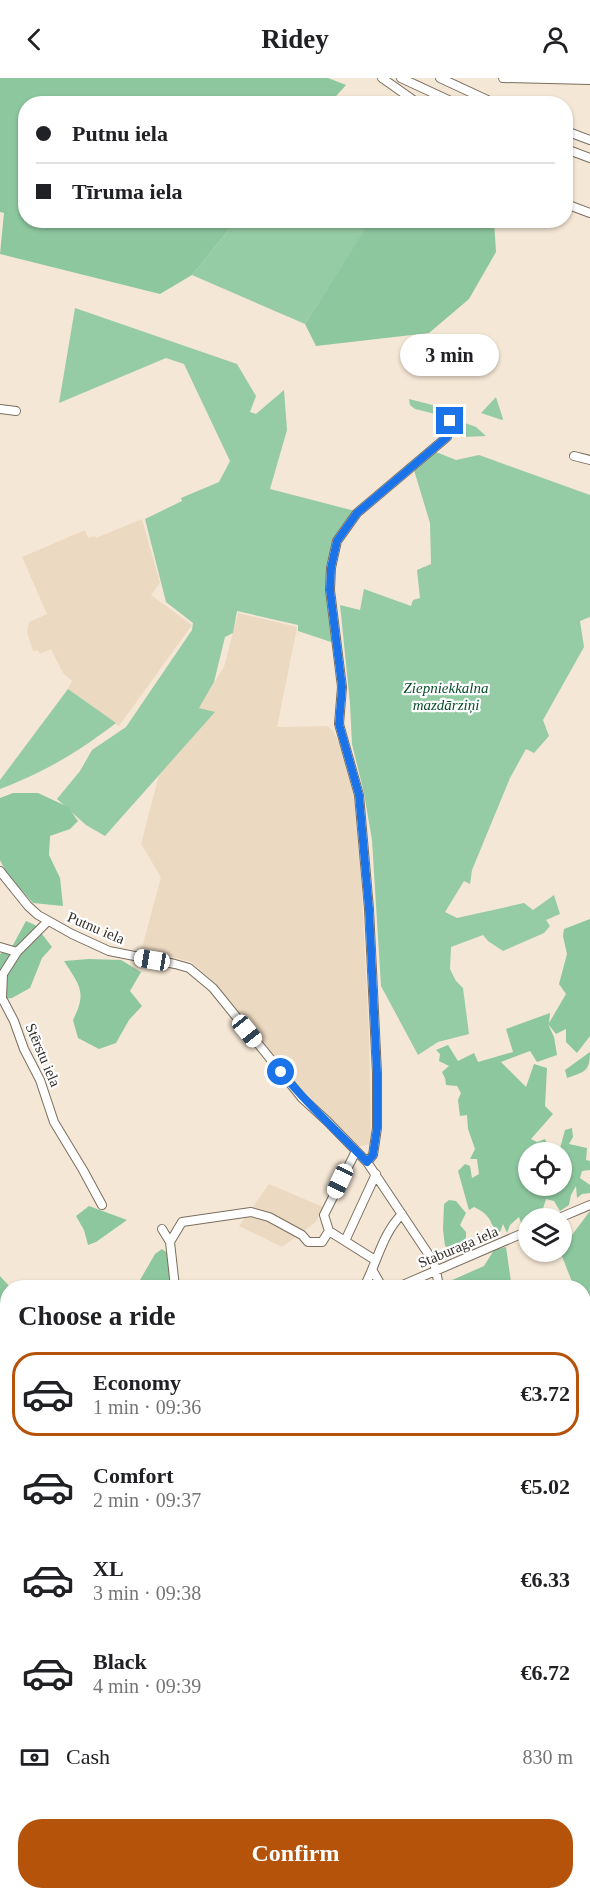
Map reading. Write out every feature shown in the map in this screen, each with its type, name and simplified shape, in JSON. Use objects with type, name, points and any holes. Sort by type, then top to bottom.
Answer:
[{"type":"street","points":[[382,78],[408,96]]},
{"type":"street","points":[[401,78],[440,96]]},
{"type":"street","points":[[440,78],[479,96]]},
{"type":"street","points":[[503,78],[590,80]]},
{"type":"street","points":[[573,134],[590,140]]},
{"type":"street","points":[[573,152],[590,158]]},
{"type":"street","points":[[573,207],[590,213]]},
{"type":"street","points":[[0,409],[16,411]]},
{"type":"street","points":[[367,1162],[373,1155],[377,1128],[377,1073],[369,909],[359,795],[339,724],[342,687],[330,590],[331,568],[337,541],[353,518],[378,494],[447,437],[450,421]]},
{"type":"street","points":[[590,455],[574,456],[590,460]]},
{"type":"street","name":"Putnu iela","points":[[0,870],[28,906],[48,921],[109,951],[189,968],[213,988],[302,1098],[367,1162],[436,1270],[438,1280]]},
{"type":"street","name":"Stērstu iela","points":[[48,921],[17,952],[3,974],[2,998],[40,1080],[54,1122],[102,1205]]},
{"type":"street","points":[[0,947],[17,952]]},
{"type":"street","points":[[356,1151],[324,1215],[329,1231],[375,1260]]},
{"type":"street","points":[[345,1240],[376,1174]]},
{"type":"street","points":[[572,1212],[590,1204]]},
{"type":"street","points":[[170,1242],[182,1222],[251,1212],[269,1217],[314,1244],[322,1242],[329,1231]]},
{"type":"street","points":[[368,1280],[392,1224],[402,1214]]},
{"type":"street","points":[[162,1229],[170,1242],[174,1280]]},
{"type":"street","name":"Staburaga iela","points":[[414,1280],[518,1235]]},
{"type":"street","points":[[373,1271],[378,1280]]},
{"type":"shaded area","points":[[142,519],[160,583],[151,595],[192,625],[119,726],[68,689],[72,681],[63,673],[51,649],[40,654],[38,650],[33,651],[27,632],[29,622],[47,614],[22,557],[85,530],[88,538],[95,536],[96,538]]},
{"type":"shaded area","points":[[238,613],[297,627],[277,727],[328,726],[342,749],[354,796],[359,837],[369,1035],[370,1144],[357,1147],[310,1100],[214,982],[191,962],[142,948],[161,877],[141,844],[159,775],[214,713],[198,708],[224,667]]},
{"type":"shaded area","points":[[269,1184],[323,1207],[316,1222],[282,1247],[239,1226]]},
{"type":"green space","points":[[0,78],[328,78],[346,85],[336,96],[18,96],[18,228],[230,228],[192,275],[160,294],[0,254],[4,213],[0,212]]},
{"type":"green space","points":[[230,228],[367,228],[305,324],[192,275]]},
{"type":"green space","points":[[366,228],[494,228],[496,252],[469,299],[429,333],[316,346],[305,324]]},
{"type":"green space","points":[[75,308],[237,364],[256,396],[250,412],[256,414],[284,390],[287,430],[270,489],[355,511],[337,534],[328,563],[327,590],[334,643],[298,631],[298,625],[237,611],[233,633],[225,637],[214,682],[199,708],[215,712],[105,836],[86,825],[57,799],[80,771],[92,750],[126,727],[192,630],[193,623],[166,602],[145,519],[182,501],[181,498],[219,482],[230,461],[184,364],[166,358],[59,403]]},
{"type":"green space","points":[[496,397],[503,419],[502,420],[481,413]]},
{"type":"green space","points":[[409,399],[465,415],[456,419],[415,409],[410,405]]},
{"type":"green space","points":[[465,423],[476,427],[486,436],[464,437],[451,434]]},
{"type":"green space","name":"Ziepniekkalna mazdārziņi","points":[[436,452],[456,460],[479,455],[590,495],[590,617],[580,621],[584,647],[543,720],[549,736],[534,753],[526,749],[510,778],[472,870],[470,884],[464,881],[445,912],[457,918],[524,903],[533,910],[554,895],[560,914],[546,920],[550,926],[544,933],[503,951],[483,935],[451,947],[450,969],[456,981],[463,988],[469,1034],[438,1042],[418,1055],[381,986],[372,840],[352,744],[340,605],[360,610],[364,589],[411,606],[413,600],[420,598],[417,570],[431,564],[430,523],[414,470]]},
{"type":"green space","points":[[68,689],[116,723],[61,760],[32,776],[0,789],[0,780]]},
{"type":"green space","points":[[13,793],[38,793],[68,807],[78,821],[70,829],[50,836],[49,855],[60,878],[63,906],[33,903],[7,874],[0,860],[0,798]]},
{"type":"green space","points":[[590,919],[590,1036],[577,1053],[566,1042],[566,1029],[556,1034],[548,1024],[554,1037],[557,1055],[537,1062],[530,1051],[501,1062],[526,1087],[534,1064],[547,1068],[545,1106],[553,1114],[531,1139],[537,1142],[518,1142],[518,1196],[571,1196],[569,1205],[558,1208],[554,1201],[546,1199],[543,1208],[518,1208],[518,1218],[510,1225],[507,1233],[503,1224],[500,1232],[483,1212],[474,1207],[469,1210],[458,1171],[465,1164],[470,1166],[472,1178],[479,1174],[477,1159],[470,1159],[475,1149],[468,1129],[467,1115],[460,1116],[458,1100],[461,1093],[457,1086],[446,1085],[442,1072],[449,1066],[439,1061],[440,1054],[436,1050],[448,1045],[458,1061],[474,1053],[478,1062],[513,1052],[506,1029],[550,1013],[549,1023],[566,994],[559,984],[567,954],[563,936],[564,929]]},
{"type":"green space","points":[[26,921],[35,925],[52,947],[42,958],[30,988],[12,998],[0,1000],[0,954],[13,945]]},
{"type":"green space","points":[[121,960],[141,972],[130,991],[142,1006],[129,1020],[116,1043],[99,1049],[78,1038],[73,1020],[80,1002],[80,989],[64,961]]},
{"type":"green space","points":[[590,1052],[589,1064],[585,1070],[567,1078],[565,1070]]},
{"type":"green space","points":[[572,1128],[573,1137],[570,1142],[562,1142],[565,1130]]},
{"type":"green space","points":[[572,1145],[587,1148],[586,1160],[590,1161],[590,1170],[582,1171],[580,1178],[590,1185],[590,1193],[582,1194],[577,1198],[576,1186],[572,1193]]},
{"type":"green space","points":[[449,1200],[456,1201],[466,1213],[460,1225],[466,1232],[466,1246],[454,1250],[445,1246],[443,1230],[444,1204]]},
{"type":"green space","points":[[89,1206],[127,1220],[88,1245],[84,1230],[76,1216]]},
{"type":"green space","points":[[590,1211],[590,1280],[571,1280],[564,1262],[572,1262],[572,1235]]},
{"type":"green space","points":[[506,1247],[511,1280],[452,1280],[484,1266],[494,1250]]},
{"type":"green space","points":[[162,1249],[170,1255],[171,1280],[140,1280],[155,1254]]},
{"type":"route","points":[[281,1072],[302,1098],[367,1162],[373,1155],[377,1128],[377,1073],[369,909],[359,795],[339,724],[342,687],[330,590],[331,568],[340,534],[357,513],[447,437],[450,421]]}]
